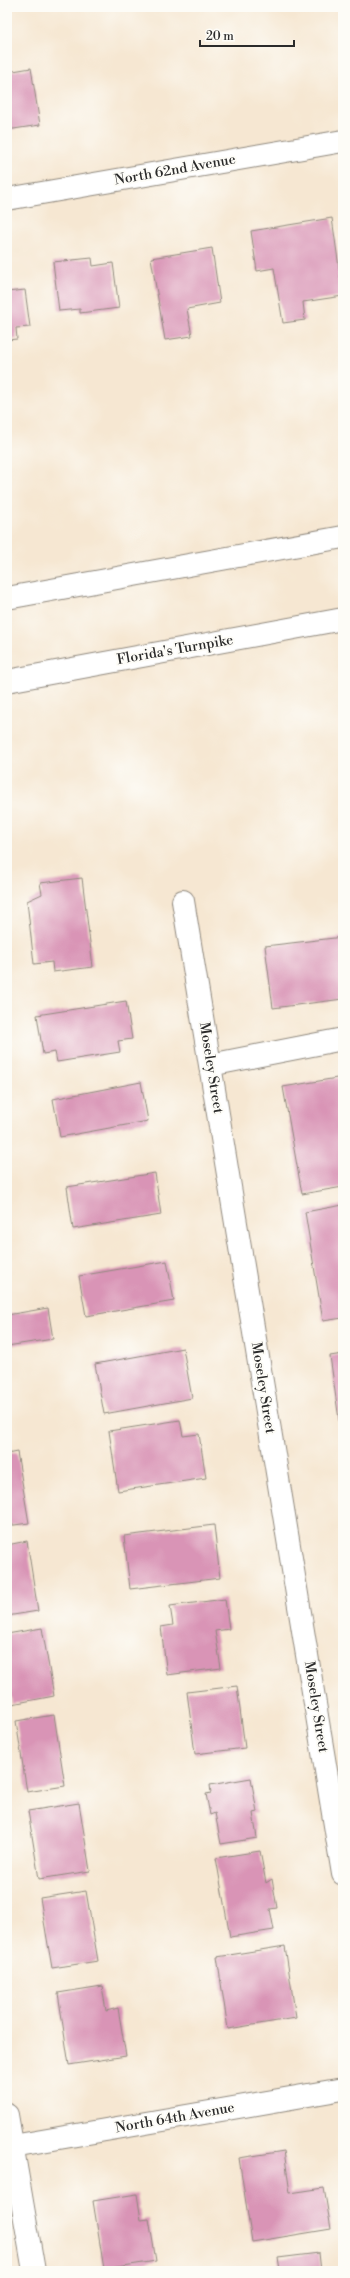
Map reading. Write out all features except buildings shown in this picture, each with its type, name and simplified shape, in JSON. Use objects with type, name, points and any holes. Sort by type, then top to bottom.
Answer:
[{"type":"main road","name":"North 62nd Avenue","points":[[7,199],[343,141]]},
{"type":"main road","points":[[7,598],[343,537]]},
{"type":"main road","name":"Florida's Turnpike","points":[[7,681],[343,619]]},
{"type":"main road","name":"Moseley Street","points":[[183,901],[343,1874]]},
{"type":"main road","points":[[210,1065],[343,1039]]},
{"type":"main road","name":"North 64th Avenue","points":[[10,2146],[343,2089]]},
{"type":"main road","points":[[7,2115],[10,2146],[34,2271]]}]
